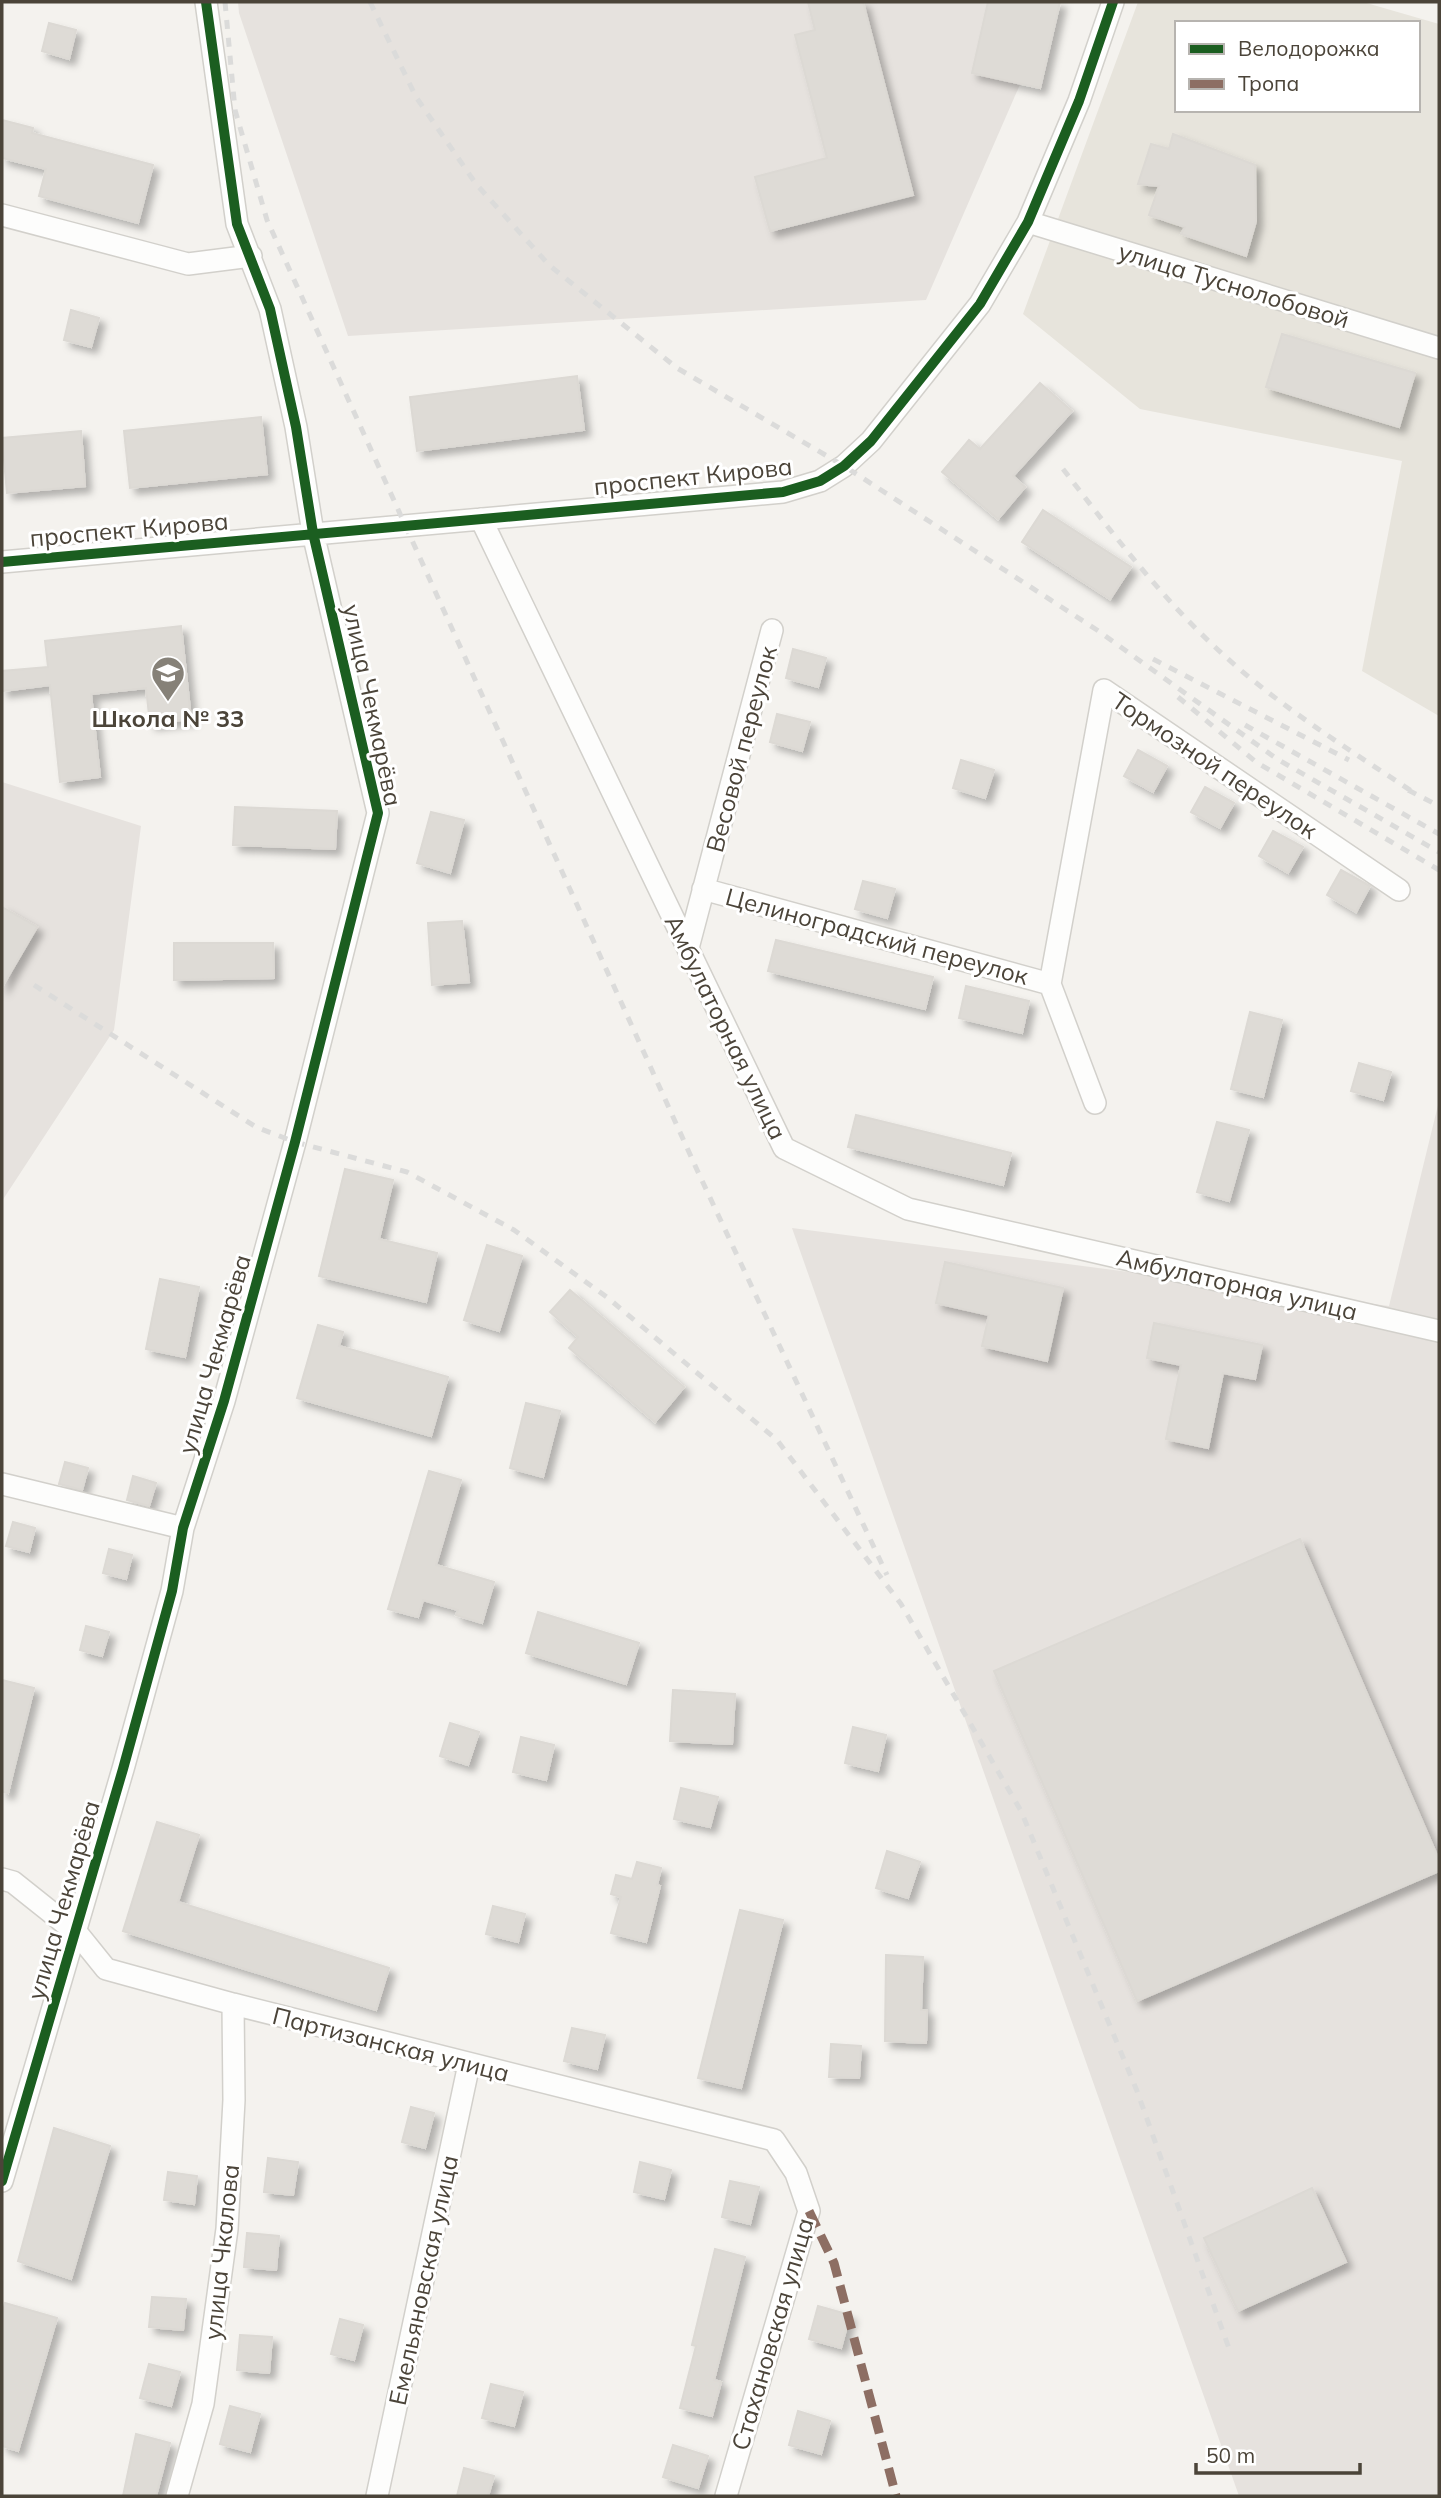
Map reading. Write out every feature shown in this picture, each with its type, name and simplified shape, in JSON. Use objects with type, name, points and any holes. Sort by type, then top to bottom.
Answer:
[{"type":"street","name":"улица Чекмарёва","points":[[2,2181],[77,1933],[172,1591],[183,1528],[224,1401],[263,1258],[378,813],[313,533],[296,427],[271,309],[237,224],[206,2]]},
{"type":"street","name":"проспект Кирова","points":[[2,562],[783,492],[820,481],[844,466],[872,441],[980,304],[1028,222],[1079,101],[1113,2]]},
{"type":"street","points":[[2,215],[188,264],[251,256]]},
{"type":"street","name":"улица Туснолобовой","points":[[1028,222],[1439,348]]},
{"type":"street","name":"Амбулаторная улица","points":[[481,519],[784,1148],[908,1209],[1439,1331]]},
{"type":"street","name":"Весовой переулок","points":[[688,948],[772,630]]},
{"type":"street","name":"Тормозной переулок","points":[[1050,984],[1104,690],[1399,890]]},
{"type":"street","name":"Целиноградский переулок","points":[[704,889],[1050,984],[1095,1103]]},
{"type":"street","points":[[2,1484],[183,1528]]},
{"type":"street","name":"Партизанская улица","points":[[2,1880],[13,1882],[77,1933],[106,1969],[233,2004],[774,2140],[796,2173]]},
{"type":"street","name":"улица Чкалова","points":[[177,2496],[203,2404],[227,2229],[234,2100],[233,2004]]},
{"type":"street","name":"Емельяновская улица","points":[[377,2496],[469,2064]]},
{"type":"street","name":"Стахановская улица","points":[[726,2496],[809,2211],[796,2173]]},
{"type":"shaded area","points":[[238,2],[1056,2],[926,300],[348,336],[239,13]]},
{"type":"shaded area","points":[[1138,2],[1363,2],[1439,24],[1439,716],[1362,671],[1402,461],[1140,409],[1023,314]]},
{"type":"shaded area","points":[[2,782],[141,826],[114,1030],[2,1201]]},
{"type":"shaded area","points":[[1439,1101],[1439,2496],[1239,2496],[792,1228],[1389,1306]]},
{"type":"building","points":[[808,2],[863,2],[913,195],[770,231],[755,177],[827,158],[795,35],[815,30]]},
{"type":"building","points":[[988,2],[1060,2],[1040,88],[972,73]]},
{"type":"building","points":[[49,23],[76,30],[69,59],[42,51]]},
{"type":"building","points":[[2,120],[33,128],[32,133],[153,165],[138,223],[39,196],[46,169],[2,158]]},
{"type":"building","points":[[1173,134],[1255,165],[1256,221],[1246,256],[1181,234],[1185,227],[1149,215],[1159,186],[1138,184],[1151,144],[1169,149]]},
{"type":"building","points":[[71,310],[99,318],[91,347],[64,340]]},
{"type":"building","points":[[1282,334],[1415,373],[1399,427],[1266,387]]},
{"type":"building","points":[[577,376],[584,430],[417,451],[410,397]]},
{"type":"building","points":[[1040,383],[1072,411],[1013,476],[1025,487],[998,519],[942,472],[969,440],[980,449]]},
{"type":"building","points":[[261,417],[267,474],[130,488],[124,431]]},
{"type":"building","points":[[81,431],[85,486],[7,493],[2,438]]},
{"type":"building","points":[[1043,510],[1131,567],[1110,599],[1022,542]]},
{"type":"building","name":"Школа № 33","points":[[181,626],[191,719],[150,724],[146,688],[91,694],[100,777],[60,782],[50,685],[2,691],[2,671],[48,667],[45,641]]},
{"type":"building","points":[[793,649],[826,658],[818,687],[786,678]]},
{"type":"building","points":[[777,714],[810,722],[802,751],[770,742]]},
{"type":"building","points":[[1138,750],[1167,766],[1153,792],[1124,776]]},
{"type":"building","points":[[961,760],[994,770],[985,798],[953,788]]},
{"type":"building","points":[[1205,787],[1234,803],[1220,828],[1191,812]]},
{"type":"building","points":[[235,807],[337,811],[335,849],[233,845]]},
{"type":"building","points":[[431,812],[464,820],[450,873],[417,863]]},
{"type":"building","points":[[1273,831],[1303,847],[1288,873],[1259,856]]},
{"type":"building","points":[[1341,870],[1370,886],[1356,912],[1327,895]]},
{"type":"building","points":[[863,881],[895,889],[887,918],[855,909]]},
{"type":"building","points":[[2,907],[37,927],[2,987]]},
{"type":"building","points":[[462,921],[469,982],[432,985],[428,923]]},
{"type":"building","points":[[776,940],[933,977],[925,1009],[768,971]]},
{"type":"building","points":[[174,943],[273,943],[274,978],[174,980]]},
{"type":"building","points":[[966,986],[1029,1001],[1022,1033],[959,1018]]},
{"type":"building","points":[[1250,1012],[1282,1020],[1263,1097],[1231,1089]]},
{"type":"building","points":[[1359,1063],[1391,1072],[1383,1100],[1351,1091]]},
{"type":"building","points":[[856,1115],[1011,1153],[1003,1185],[848,1147]]},
{"type":"building","points":[[1217,1122],[1249,1130],[1229,1201],[1197,1192]]},
{"type":"building","points":[[345,1169],[393,1180],[379,1239],[437,1253],[426,1302],[319,1276]]},
{"type":"building","points":[[487,1245],[522,1256],[499,1331],[464,1320]]},
{"type":"building","points":[[945,1262],[1063,1288],[1047,1361],[982,1346],[989,1315],[936,1303]]},
{"type":"building","points":[[160,1279],[199,1287],[185,1357],[146,1349]]},
{"type":"building","points":[[570,1290],[684,1387],[655,1422],[569,1348],[578,1337],[550,1312]]},
{"type":"building","points":[[1154,1323],[1262,1345],[1255,1379],[1223,1373],[1208,1448],[1166,1439],[1181,1365],[1147,1358]]},
{"type":"building","points":[[318,1325],[343,1332],[339,1346],[448,1377],[431,1436],[297,1398]]},
{"type":"building","points":[[526,1403],[560,1411],[543,1477],[510,1468]]},
{"type":"building","points":[[65,1462],[88,1468],[82,1490],[59,1484]]},
{"type":"building","points":[[429,1471],[461,1480],[436,1565],[494,1582],[482,1623],[456,1615],[458,1610],[423,1600],[418,1617],[388,1609]]},
{"type":"building","points":[[133,1476],[156,1483],[149,1506],[127,1500]]},
{"type":"building","points":[[13,1522],[35,1528],[29,1552],[6,1546]]},
{"type":"building","points":[[1300,1539],[1439,1860],[1439,1871],[1137,2001],[994,1671]]},
{"type":"building","points":[[109,1549],[132,1555],[126,1579],[103,1573]]},
{"type":"building","points":[[538,1612],[639,1643],[626,1684],[526,1653]]},
{"type":"building","points":[[86,1626],[109,1632],[102,1656],[80,1650]]},
{"type":"building","points":[[2,1680],[34,1688],[8,1793],[2,1792]]},
{"type":"building","points":[[673,1690],[735,1694],[732,1744],[670,1741]]},
{"type":"building","points":[[450,1723],[479,1732],[468,1765],[440,1756]]},
{"type":"building","points":[[853,1727],[886,1735],[878,1771],[845,1763]]},
{"type":"building","points":[[521,1737],[554,1745],[546,1780],[513,1772]]},
{"type":"building","points":[[681,1788],[718,1797],[710,1827],[674,1819]]},
{"type":"building","points":[[157,1822],[199,1835],[178,1902],[389,1968],[376,2010],[123,1931]]},
{"type":"building","points":[[887,1851],[920,1862],[908,1898],[876,1888]]},
{"type":"building","points":[[637,1862],[661,1868],[657,1885],[660,1886],[646,1942],[611,1933],[621,1897],[611,1894],[616,1875],[632,1879]]},
{"type":"building","points":[[493,1906],[525,1914],[518,1942],[486,1934]]},
{"type":"building","points":[[740,1910],[783,1920],[741,2088],[698,2078]]},
{"type":"building","points":[[886,1955],[923,1957],[921,2010],[927,2010],[926,2043],[885,2041]]},
{"type":"building","points":[[572,2028],[605,2035],[597,2069],[564,2061]]},
{"type":"building","points":[[831,2044],[861,2046],[859,2078],[829,2077]]},
{"type":"building","points":[[411,2107],[434,2113],[425,2148],[402,2142]]},
{"type":"building","points":[[54,2128],[110,2146],[71,2279],[18,2261]]},
{"type":"building","points":[[268,2158],[298,2162],[293,2195],[264,2192]]},
{"type":"building","points":[[640,2162],[671,2170],[664,2199],[634,2192]]},
{"type":"building","points":[[168,2172],[197,2176],[194,2204],[164,2200]]},
{"type":"building","points":[[730,2181],[759,2187],[750,2224],[722,2217]]},
{"type":"building","points":[[1312,2188],[1346,2262],[1238,2311],[1204,2238]]},
{"type":"building","points":[[247,2233],[279,2236],[276,2270],[244,2267]]},
{"type":"building","points":[[715,2249],[745,2257],[714,2380],[721,2382],[712,2416],[680,2408],[696,2346],[692,2345]]},
{"type":"building","points":[[152,2297],[186,2299],[183,2330],[149,2327]]},
{"type":"building","points":[[5,2303],[57,2318],[18,2451],[2,2446],[2,2316]]},
{"type":"building","points":[[818,2306],[850,2315],[841,2348],[809,2339]]},
{"type":"building","points":[[340,2319],[363,2325],[354,2360],[331,2354]]},
{"type":"building","points":[[240,2335],[272,2337],[269,2373],[237,2370]]},
{"type":"building","points":[[149,2364],[180,2372],[171,2406],[140,2398]]},
{"type":"building","points":[[491,2384],[523,2392],[514,2426],[482,2418]]},
{"type":"building","points":[[230,2406],[260,2414],[250,2452],[220,2444]]},
{"type":"building","points":[[798,2411],[830,2421],[821,2454],[789,2445]]},
{"type":"building","points":[[136,2434],[170,2443],[156,2496],[123,2496]]},
{"type":"building","points":[[673,2445],[708,2456],[698,2488],[663,2477]]},
{"type":"building","points":[[464,2468],[494,2476],[488,2496],[457,2496]]},
{"type":"railway","points":[[225,2],[235,110],[267,220],[698,1172],[887,1575]]},
{"type":"railway","points":[[370,2],[416,97],[476,184],[549,265],[677,368],[844,466],[1097,630],[1277,759],[1439,852]]},
{"type":"railway","points":[[1063,469],[1154,583],[1215,647],[1262,688],[1416,794]]},
{"type":"railway","points":[[1153,659],[1349,760]]},
{"type":"railway","points":[[1178,697],[1256,762],[1439,870]]},
{"type":"railway","points":[[1245,725],[1439,834]]},
{"type":"railway","points":[[1408,790],[1439,806]]},
{"type":"railway","points":[[34,985],[256,1127],[295,1142],[407,1172],[514,1230],[608,1298],[777,1440],[901,1604],[1021,1811],[1137,2091],[1231,2354]]},
{"type":"marked path","points":[[809,2211],[834,2263],[896,2496]]},
{"type":"cycle path","points":[[2,2181],[123,1769],[172,1591],[183,1528],[224,1401],[295,1142],[378,813],[313,533],[296,427],[270,309],[237,224],[206,2]]},
{"type":"cycle path","points":[[2,562],[783,492],[820,481],[844,466],[871,441],[980,304],[1028,222],[1079,101],[1113,2]]},
{"type":"place","name":"Школа № 33","points":[[168,703]]}]
